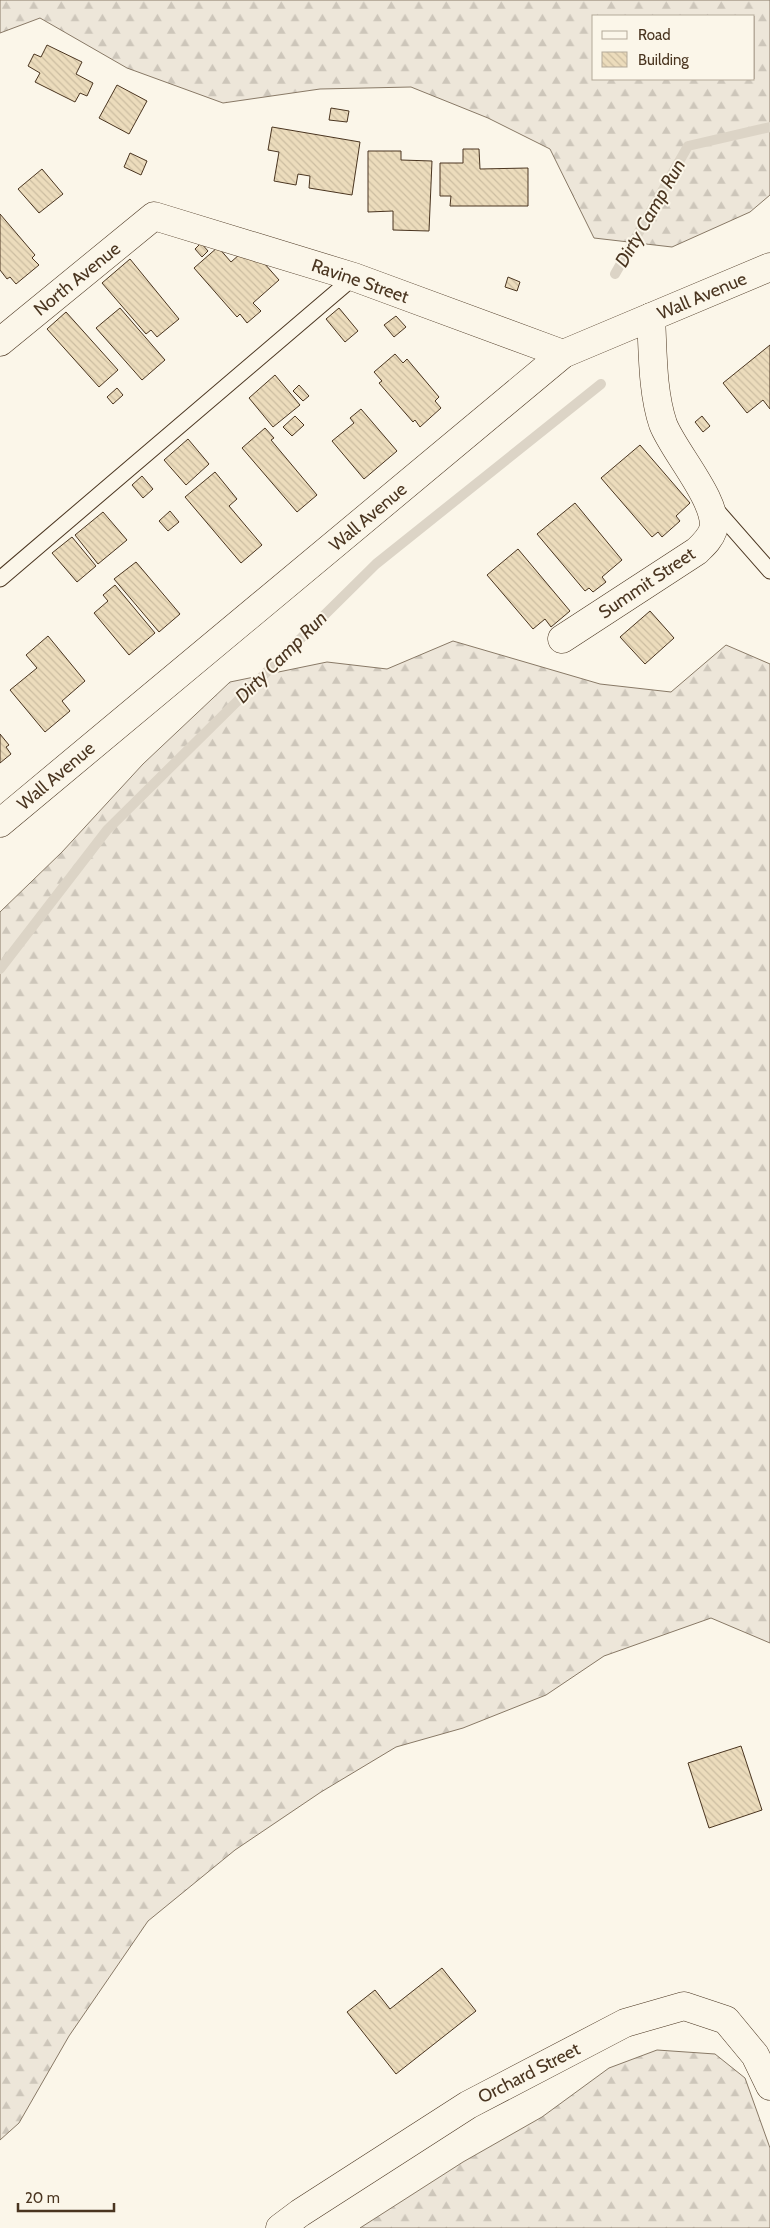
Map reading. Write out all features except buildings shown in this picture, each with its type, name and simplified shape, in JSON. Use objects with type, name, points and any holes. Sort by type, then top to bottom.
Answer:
[{"type":"street","name":"Ravine Street","points":[[154,216],[354,277],[563,354]]},
{"type":"street","name":"North Avenue","points":[[0,342],[154,216]]},
{"type":"street","name":"Wall Avenue","points":[[0,822],[563,354],[770,267]]},
{"type":"street","name":"Summit Street","points":[[562,639],[697,551],[708,540],[713,529],[712,514],[707,500],[664,424],[656,391],[651,317]]},
{"type":"street","name":"Orchard Street","points":[[280,2228],[300,2213],[468,2105],[625,2023],[684,2006],[726,2020],[755,2056],[770,2086]]},
{"type":"lane","points":[[0,579],[354,277]]},
{"type":"lane","points":[[707,500],[770,571]]},
{"type":"green space","points":[[0,0],[770,0],[770,195],[750,212],[672,247],[594,238],[550,149],[488,118],[411,87],[320,89],[223,103],[127,68],[40,18],[0,33]]},
{"type":"green space","points":[[453,641],[600,684],[671,692],[726,645],[770,664],[770,1643],[711,1618],[604,1656],[546,1695],[463,1728],[396,1747],[321,1792],[235,1850],[148,1921],[69,2036],[19,2123],[0,2140],[0,912],[62,852],[143,764],[230,682],[327,662],[387,669]]},
{"type":"green space","points":[[657,2050],[715,2054],[745,2078],[770,2148],[770,2228],[360,2228],[463,2162],[542,2117],[609,2068]]},
{"type":"waterway","name":"Dirty Camp Run","points":[[615,274],[688,146],[770,127]]},
{"type":"waterway","name":"Dirty Camp Run","points":[[0,969],[107,830],[376,564],[601,384]]}]
